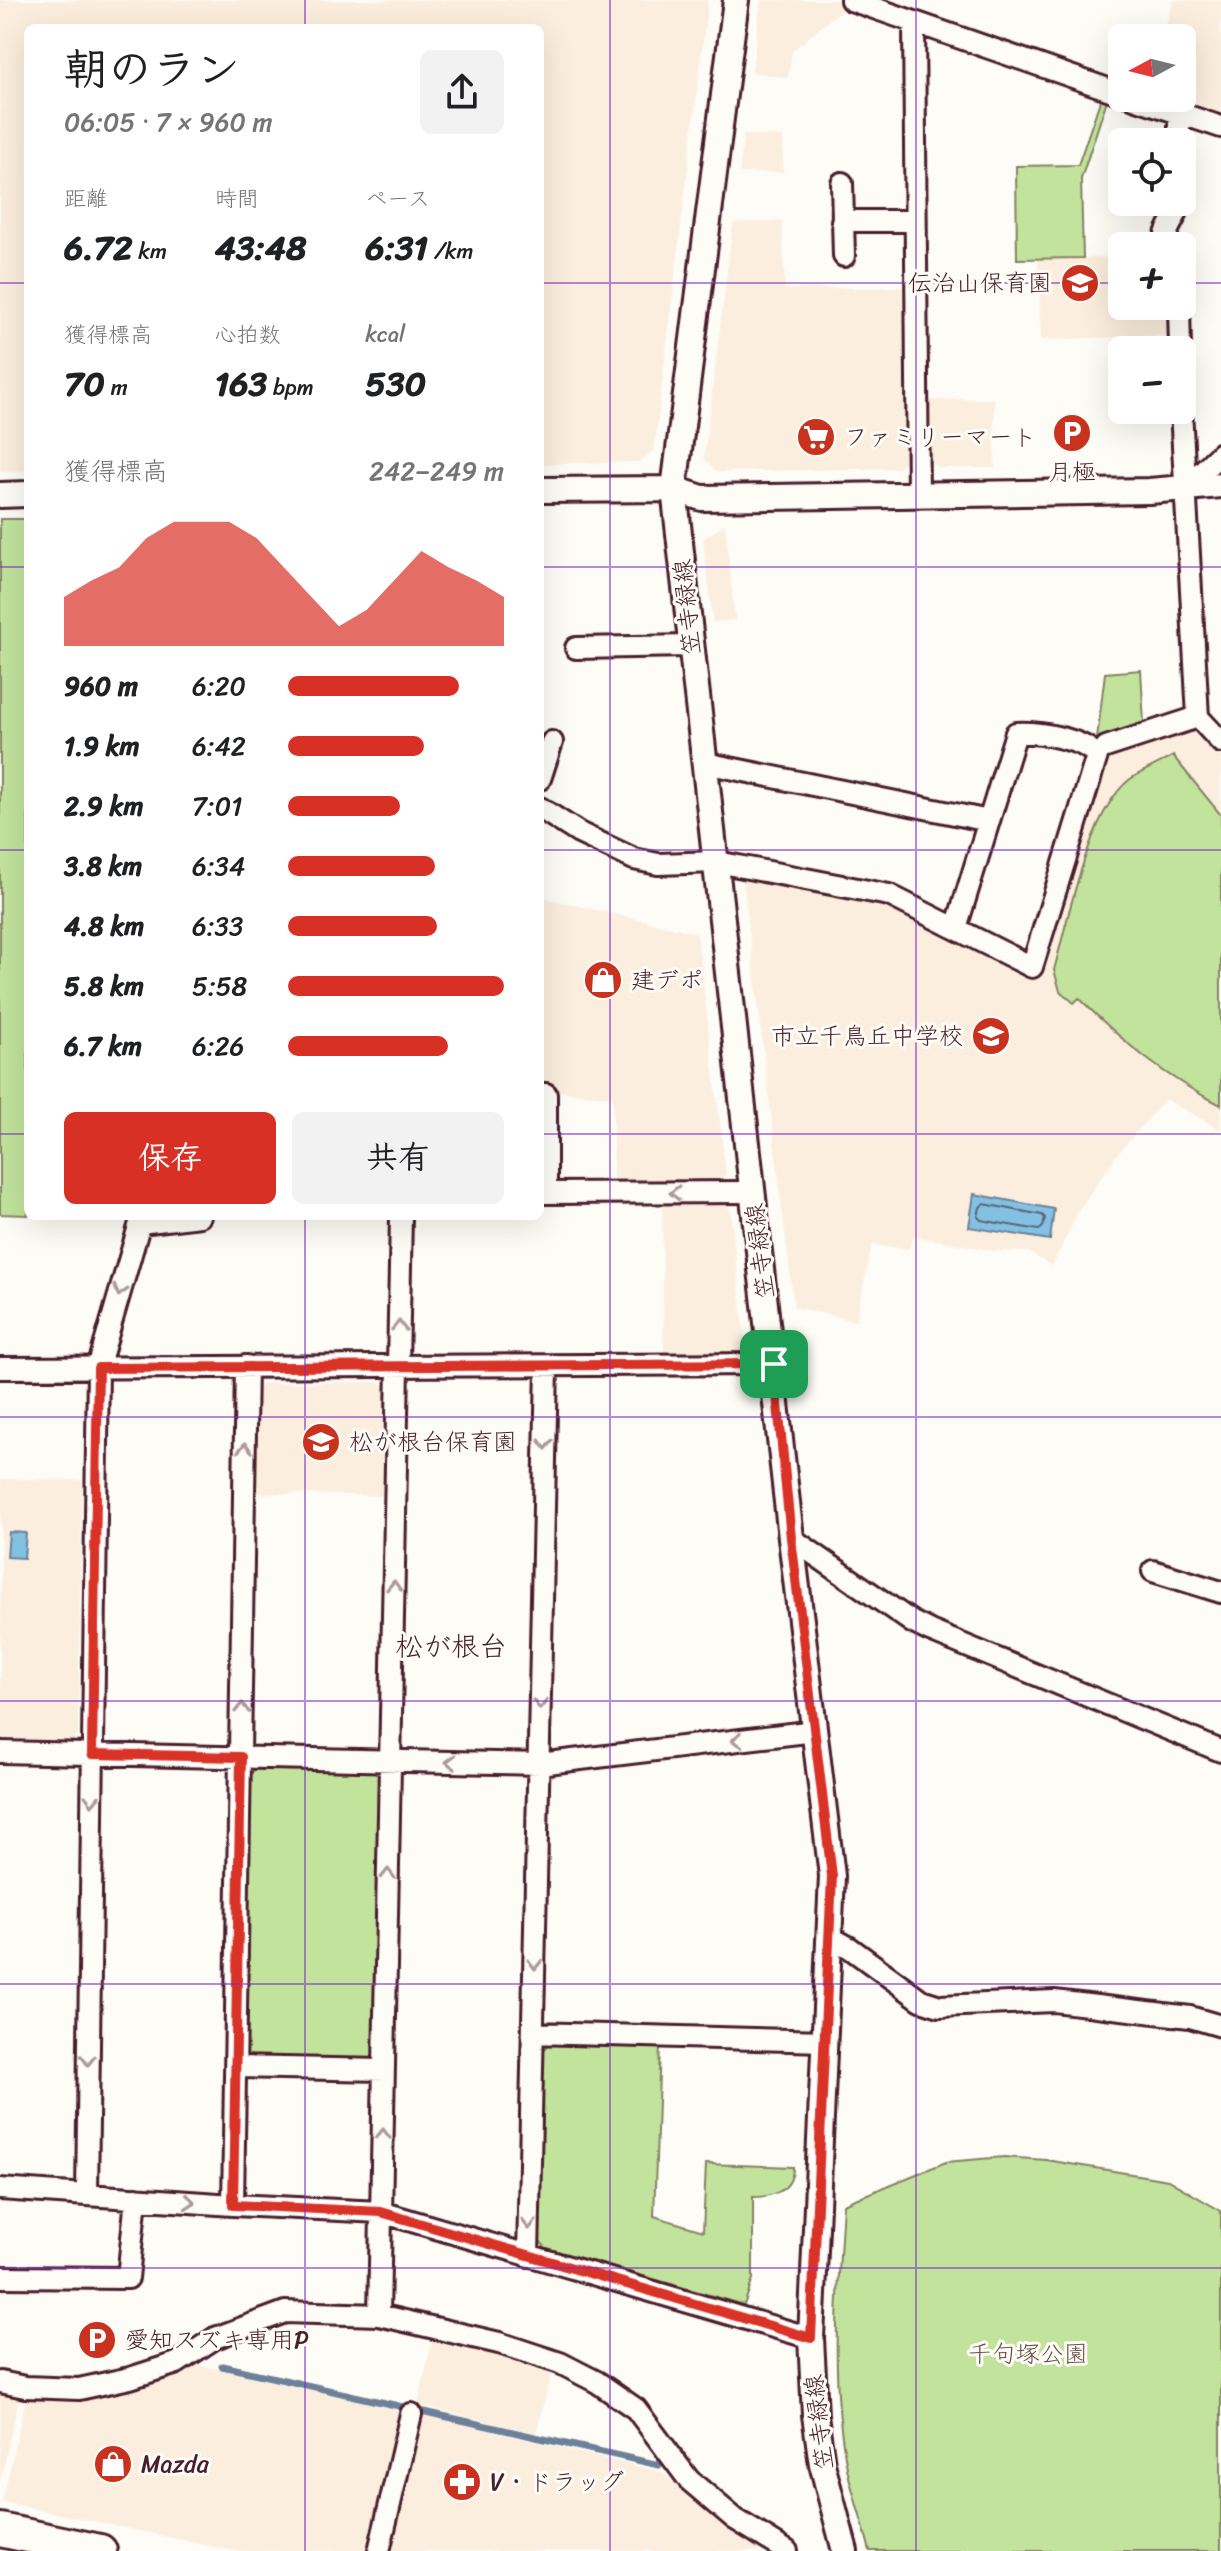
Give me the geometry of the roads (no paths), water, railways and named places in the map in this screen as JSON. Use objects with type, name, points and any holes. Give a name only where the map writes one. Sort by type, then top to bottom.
[{"type":"main road","points":[[0,2530],[100,2551]]},
{"type":"street","name":"笠寺緑線","points":[[736,0],[674,489],[791,1538],[832,1876],[811,2338],[815,2415],[822,2464],[845,2551]]},
{"type":"street","points":[[851,0],[1108,89]]},
{"type":"street","points":[[914,23],[918,496]]},
{"type":"street","points":[[1176,112],[1221,127]]},
{"type":"street","points":[[1179,113],[1179,128]]},
{"type":"street","points":[[842,183],[844,256]]},
{"type":"street","points":[[842,221],[915,221]]},
{"type":"street","points":[[1182,424],[1198,717],[1221,742]]},
{"type":"street","points":[[1185,488],[1221,453]]},
{"type":"street","points":[[544,490],[674,489],[702,498],[918,496],[1221,485]]},
{"type":"street","points":[[0,495],[24,494]]},
{"type":"street","points":[[576,648],[691,646]]},
{"type":"street","points":[[1106,747],[1198,717]]},
{"type":"street","points":[[544,811],[579,833],[634,859],[658,864],[717,862],[889,895],[1032,967],[1097,756],[1093,750],[1058,736],[1016,733],[956,928]]},
{"type":"street","points":[[544,767],[552,742]]},
{"type":"street","points":[[705,763],[989,821]]},
{"type":"street","points":[[544,1094],[544,1160]]},
{"type":"street","points":[[544,1193],[753,1192]]},
{"type":"street","points":[[87,2195],[98,1368],[141,1220]]},
{"type":"street","points":[[379,2315],[401,1220]]},
{"type":"street","points":[[0,1368],[774,1364]]},
{"type":"street","points":[[233,2205],[246,1366]]},
{"type":"street","points":[[528,2256],[547,1366]]},
{"type":"street","points":[[791,1538],[912,1622],[930,1631],[1221,1751]]},
{"type":"street","points":[[1153,1571],[1221,1592]]},
{"type":"street","points":[[0,1752],[539,1764],[815,1731]]},
{"type":"street","points":[[830,1937],[921,2000],[940,2006],[1054,2001],[1190,2017],[1221,2026]]},
{"type":"street","points":[[533,2033],[825,2041]]},
{"type":"street","points":[[235,2067],[384,2070]]},
{"type":"street","points":[[0,2189],[381,2212],[811,2338]]},
{"type":"street","points":[[0,2277],[128,2278],[136,2198]]},
{"type":"street","points":[[0,2382],[25,2387],[79,2389],[130,2378],[177,2363],[215,2338],[285,2312],[379,2315],[499,2343],[560,2363],[597,2382],[636,2409],[689,2480],[735,2519],[779,2549]]},
{"type":"street","points":[[379,2551],[411,2414]]},
{"type":"water","points":[[974,1194],[1054,1209],[1050,1240],[969,1227]]},
{"type":"water","points":[[9,1532],[26,1533],[24,1558],[7,1557]]},
{"type":"waterway","points":[[222,2366],[659,2465]]},
{"type":"place","name":"伝治山保育園","points":[[1080,283]]},
{"type":"place","name":"月極","points":[[1072,433]]},
{"type":"place","name":"ファミリーマート","points":[[816,437]]},
{"type":"place","name":"建デポ","points":[[603,980]]},
{"type":"place","name":"市立千鳥丘中学校","points":[[991,1036]]},
{"type":"place","name":"松が根台保育園","points":[[321,1442]]},
{"type":"place","name":"愛知スズキ専用P","points":[[97,2340]]},
{"type":"place","name":"Mazda","points":[[113,2464]]},
{"type":"place","name":"V・ドラッグ","points":[[462,2482]]},
{"type":"district","name":"松が根台","points":[[451,1646]]},
{"type":"park label","name":"千句塚公園","points":[[1028,2354]]}]
